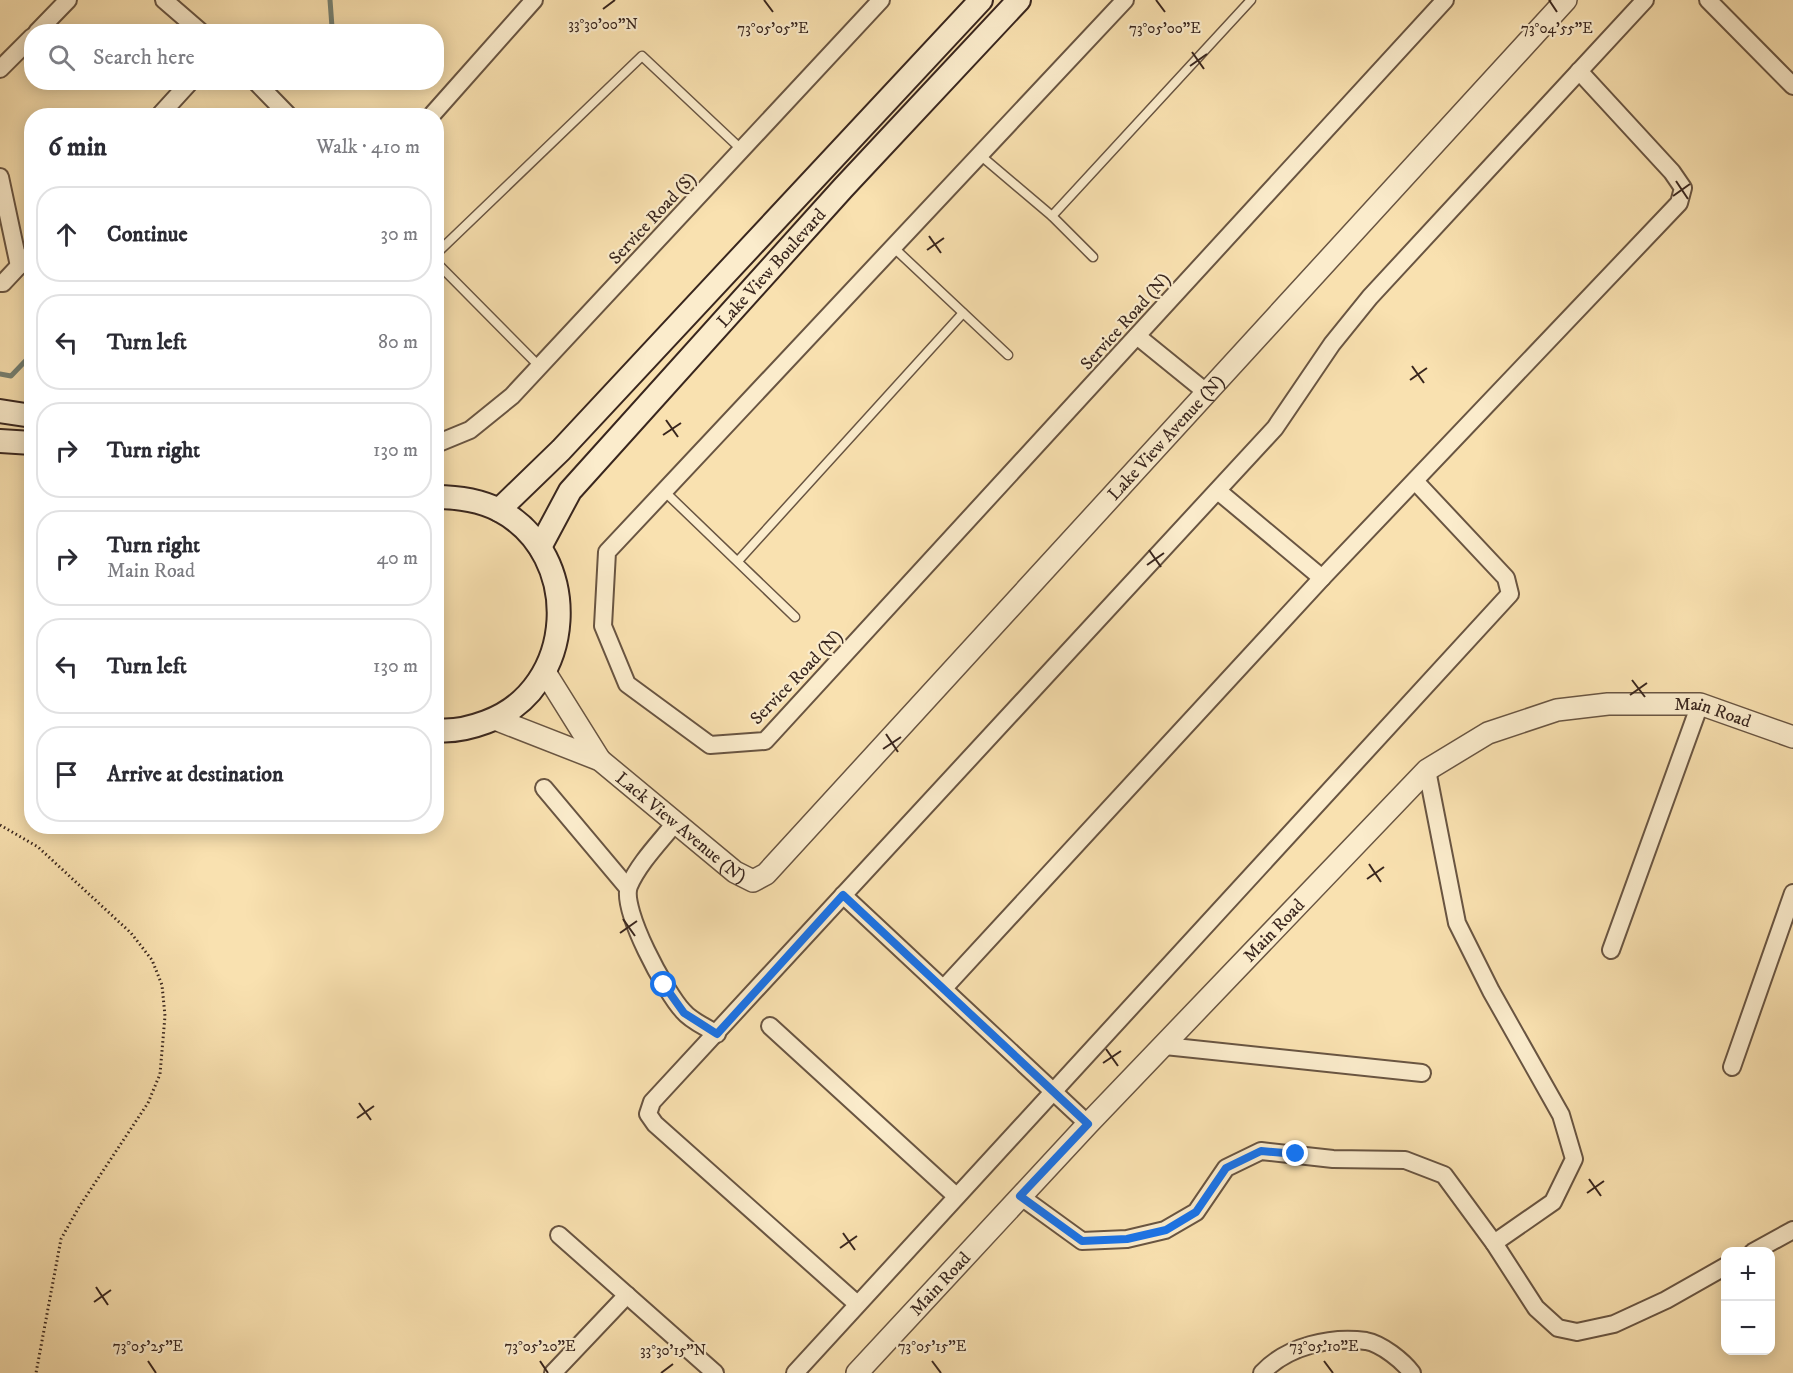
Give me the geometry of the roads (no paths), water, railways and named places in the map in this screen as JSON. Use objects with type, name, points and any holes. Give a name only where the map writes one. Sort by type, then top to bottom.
[{"type":"main road","name":"Lake View Boulevard","points":[[499,510],[561,450],[981,0]]},
{"type":"main road","name":"Lake View Boulevard","points":[[540,547],[570,491],[843,188],[1019,0]]},
{"type":"main road","points":[[0,411],[24,415]]},
{"type":"main road","points":[[0,441],[24,442]]},
{"type":"main road","points":[[444,497],[479,502],[499,510],[528,532],[540,547],[558,587],[560,609],[559,631],[544,672],[515,706],[495,719],[470,728],[444,730]]},
{"type":"street","points":[[45,24],[68,0]]},
{"type":"street","points":[[164,0],[192,24]]},
{"type":"street","points":[[438,108],[534,0]]},
{"type":"street","name":"Service Road (S)","points":[[444,441],[470,430],[512,396],[881,0]]},
{"type":"street","name":"Service Road (N)","points":[[1125,0],[607,552],[603,626],[627,684],[710,745],[765,741],[1445,0]]},
{"type":"street","name":"Lake View Avenue (N)","points":[[766,874],[1566,0]]},
{"type":"street","points":[[856,1303],[648,1114],[652,1102],[1275,428],[1332,344],[1370,297],[1645,0]]},
{"type":"street","points":[[1708,0],[1793,86]]},
{"type":"street","points":[[0,69],[24,45]]},
{"type":"street","points":[[944,988],[1322,578],[1679,204],[1683,188],[1672,172],[1579,71]]},
{"type":"street","points":[[166,108],[182,90]]},
{"type":"street","points":[[264,90],[282,108]]},
{"type":"street","points":[[0,177],[19,266]]},
{"type":"street","points":[[0,283],[3,283],[24,261]]},
{"type":"street","points":[[1137,336],[1206,392]]},
{"type":"street","points":[[795,1373],[856,1303],[1510,594],[1506,578],[1415,481]]},
{"type":"street","points":[[1218,491],[1322,578]]},
{"type":"street","name":"Lack View Avenue (N)","points":[[544,672],[600,760],[735,872],[753,881],[766,874]]},
{"type":"street","points":[[1611,950],[1700,704]]},
{"type":"street","name":"Main Road","points":[[857,1373],[1088,1124],[1427,771],[1488,734],[1557,710],[1608,705],[1700,704],[1793,737]]},
{"type":"street","name":"Lack View Avenue (N)","points":[[495,719],[600,760]]},
{"type":"street","points":[[1427,771],[1457,923],[1491,991],[1561,1115],[1574,1159],[1553,1202],[1494,1243]]},
{"type":"street","points":[[544,789],[628,888],[630,909],[664,985],[684,1013],[717,1034]]},
{"type":"street","points":[[628,888],[675,823]]},
{"type":"street","points":[[1732,1067],[1793,893]]},
{"type":"street","points":[[843,895],[1088,1124]]},
{"type":"street","points":[[770,1026],[956,1196]]},
{"type":"street","points":[[1165,1046],[1422,1073]]},
{"type":"street","points":[[1020,1196],[1082,1241],[1127,1239],[1166,1230],[1196,1212],[1226,1168],[1261,1151],[1334,1159],[1405,1160],[1443,1175],[1494,1243],[1536,1308],[1558,1328],[1577,1332],[1614,1324],[1666,1300],[1721,1268]]},
{"type":"street","points":[[1761,1247],[1793,1230]]},
{"type":"street","points":[[559,1235],[715,1373]]},
{"type":"street","points":[[553,1373],[627,1295]]},
{"type":"street","points":[[1262,1373],[1268,1366],[1316,1341],[1369,1341],[1404,1363],[1412,1373]]},
{"type":"lane","points":[[1052,216],[1251,0]]},
{"type":"lane","points":[[444,246],[642,56],[742,150]]},
{"type":"lane","points":[[980,155],[1052,216],[1093,257]]},
{"type":"lane","points":[[893,247],[1008,355]]},
{"type":"lane","points":[[444,270],[540,367]]},
{"type":"lane","points":[[738,561],[963,313]]},
{"type":"lane","points":[[664,491],[795,617]]},
{"type":"waterway","points":[[330,0],[332,24]]},
{"type":"waterway","points":[[0,374],[11,376],[24,362]]}]
